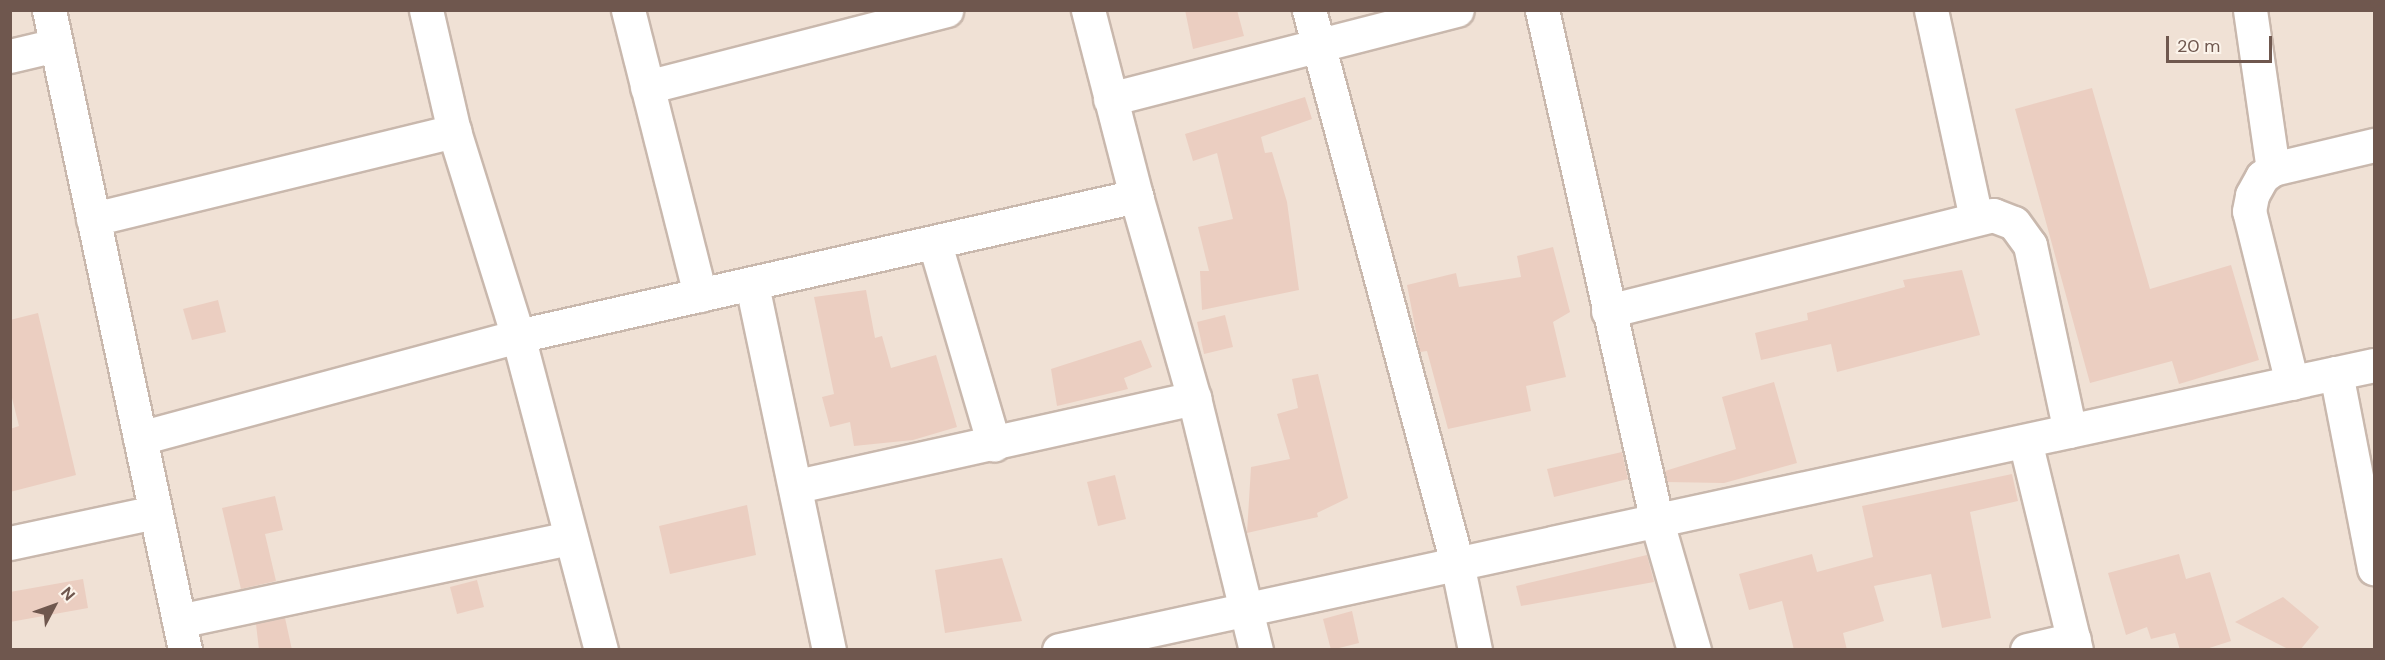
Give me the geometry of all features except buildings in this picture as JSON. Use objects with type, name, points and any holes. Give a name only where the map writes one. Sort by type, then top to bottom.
[{"type":"street","points":[[426,10],[454,131],[518,336],[601,650]]},
{"type":"street","points":[[628,10],[700,295]]},
{"type":"street","points":[[647,87],[946,10]]},
{"type":"street","points":[[1088,10],[1136,196],[1194,398],[1256,650]]},
{"type":"street","points":[[1309,10],[1317,48],[1457,563],[1475,650]]},
{"type":"street","points":[[1110,99],[1317,48],[1457,10]]},
{"type":"street","points":[[1542,10],[1657,522],[1694,650]]},
{"type":"street","points":[[1931,10],[1976,218]]},
{"type":"street","points":[[2250,10],[2273,169]]},
{"type":"street","points":[[49,11],[182,635],[570,538]]},
{"type":"street","points":[[10,56],[56,45]]},
{"type":"street","points":[[93,219],[454,131]]},
{"type":"street","points":[[2292,383],[2249,211],[2262,177],[2273,169],[2374,145]]},
{"type":"street","points":[[140,438],[518,336],[935,244],[1136,196]]},
{"type":"street","points":[[1608,311],[1993,215],[2014,223],[2030,245],[2070,431]]},
{"type":"street","points":[[935,244],[994,445]]},
{"type":"street","points":[[752,285],[797,486],[829,650]]},
{"type":"street","points":[[1059,650],[1246,607],[1657,522],[2374,365]]},
{"type":"street","points":[[2336,373],[2374,568]]},
{"type":"street","points":[[797,486],[994,445],[1194,398]]},
{"type":"street","points":[[2025,441],[2075,644],[2027,650]]},
{"type":"street","points":[[10,543],[155,512]]},
{"type":"shaded area","points":[[11,11],[2374,11],[2374,649],[11,649]]}]
